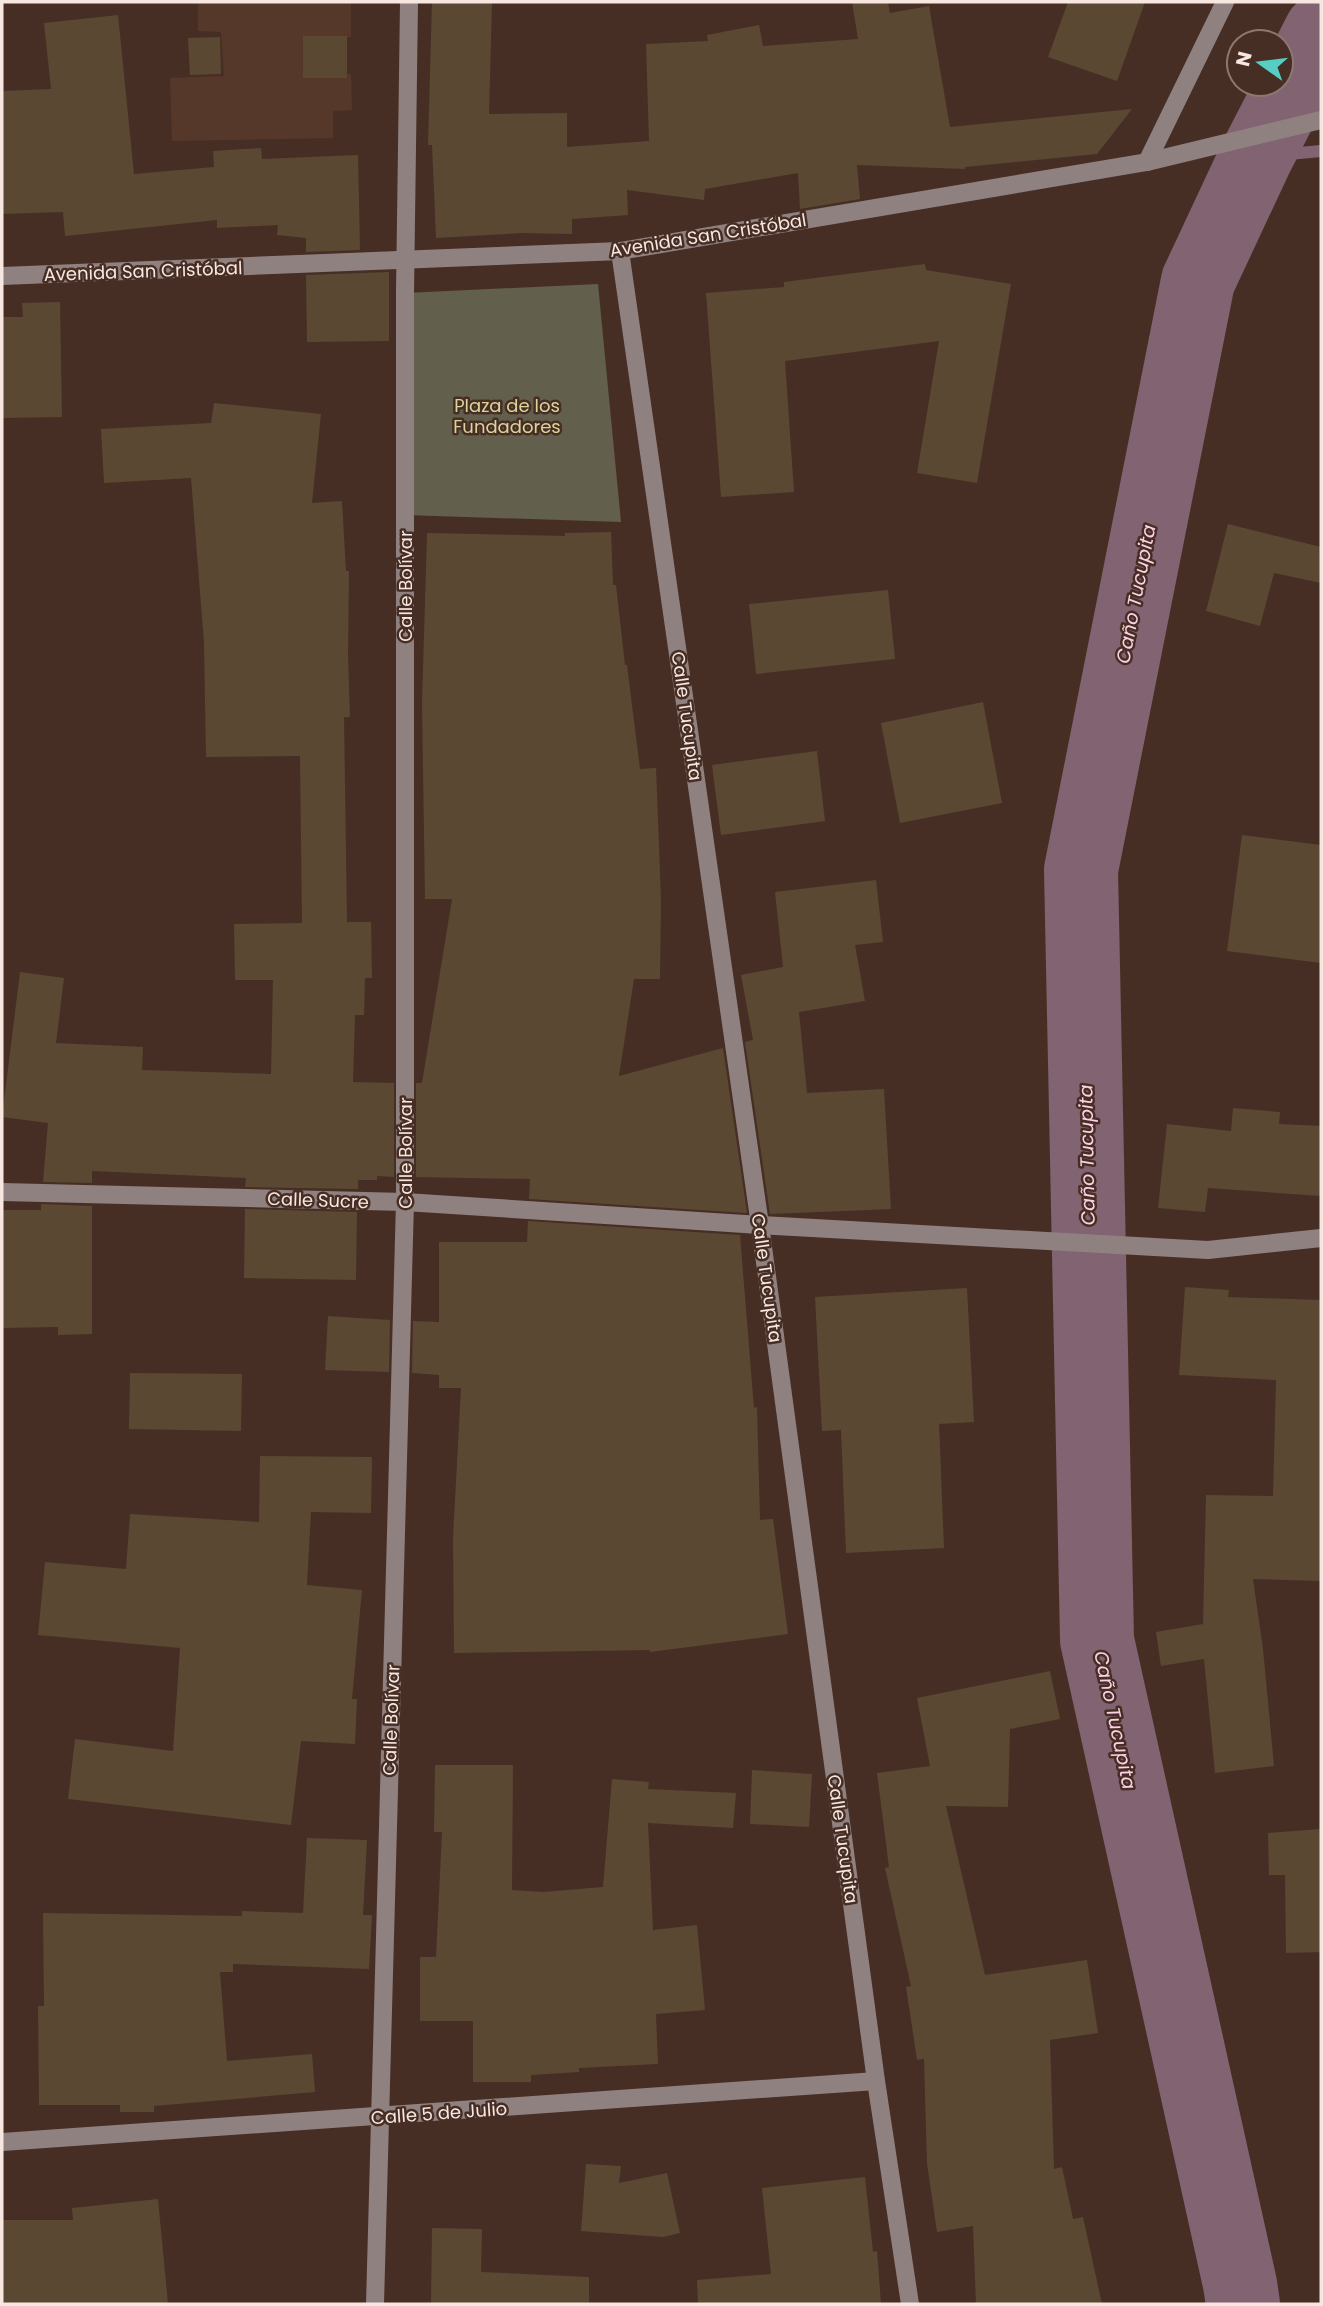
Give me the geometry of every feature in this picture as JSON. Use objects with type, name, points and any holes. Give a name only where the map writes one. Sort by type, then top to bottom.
[{"type":"street","name":"Calle Bolívar","points":[[375,2304],[405,1202],[405,261],[408,2]]},
{"type":"street","points":[[1147,162],[1225,2]]},
{"type":"street","name":"Avenida San Cristóbal","points":[[2,276],[620,251],[1147,162],[1321,120]]},
{"type":"street","name":"Calle Tucupita","points":[[620,251],[760,1225],[876,2081],[910,2304]]},
{"type":"street","name":"Calle Sucre","points":[[2,1192],[405,1202],[1208,1250],[1321,1238]]},
{"type":"street","name":"Calle 5 de Julio","points":[[2,2142],[876,2081]]},
{"type":"shaded area","points":[[198,2],[351,2],[351,37],[305,38],[305,74],[351,74],[352,110],[333,111],[333,138],[172,141],[170,78],[224,76],[221,32],[198,31]]},
{"type":"green space","name":"Plaza de los Fundadores","points":[[598,284],[621,522],[405,515],[405,293]]},
{"type":"building","points":[[432,2],[492,2],[489,114],[567,113],[567,147],[649,141],[646,44],[708,41],[707,35],[759,25],[763,46],[858,39],[852,2],[888,2],[890,13],[929,6],[950,127],[1132,109],[1097,154],[965,169],[857,165],[860,199],[800,209],[798,173],[705,189],[704,200],[627,190],[628,215],[572,219],[572,234],[522,233],[436,238],[432,145],[428,145]]},
{"type":"building","points":[[1068,2],[1145,2],[1117,81],[1048,57]]},
{"type":"building","points":[[118,15],[134,174],[214,167],[213,151],[261,148],[262,159],[358,155],[360,250],[306,252],[306,238],[277,235],[278,225],[217,228],[217,220],[65,236],[63,212],[2,214],[2,91],[51,89],[44,23]]},
{"type":"building","points":[[303,36],[347,36],[347,78],[303,78]]},
{"type":"building","points":[[220,37],[221,74],[190,75],[188,38]]},
{"type":"building","points":[[925,264],[926,270],[1011,284],[977,483],[917,473],[939,341],[785,361],[794,492],[721,497],[706,293],[784,287],[784,282]]},
{"type":"building","points":[[389,272],[389,341],[307,342],[306,275]]},
{"type":"building","points":[[60,302],[62,417],[2,418],[2,317],[23,317],[22,303]]},
{"type":"building","points":[[214,403],[321,414],[312,503],[342,501],[346,571],[349,571],[350,717],[344,717],[347,922],[371,922],[372,978],[365,978],[364,1015],[355,1015],[353,1082],[394,1083],[394,1177],[377,1176],[377,1180],[358,1180],[358,1189],[245,1187],[246,1178],[92,1171],[92,1183],[43,1182],[48,1123],[2,1117],[20,972],[64,978],[56,1043],[143,1047],[142,1070],[271,1074],[273,980],[235,980],[234,924],[302,923],[300,756],[206,757],[204,643],[191,478],[104,483],[101,429],[211,423]]},
{"type":"building","points":[[1228,524],[1321,547],[1321,583],[1274,573],[1260,626],[1206,611]]},
{"type":"building","points":[[611,532],[613,585],[616,585],[640,769],[656,768],[661,900],[660,979],[634,979],[619,1076],[723,1048],[747,1213],[529,1199],[530,1179],[416,1177],[416,1083],[422,1083],[452,899],[425,899],[422,703],[427,533],[565,536],[565,533]]},
{"type":"building","points":[[888,590],[895,659],[756,674],[749,604]]},
{"type":"building","points":[[983,702],[1002,803],[900,823],[881,723]]},
{"type":"building","points":[[817,751],[825,821],[721,835],[712,765]]},
{"type":"building","points":[[1242,835],[1321,845],[1321,963],[1227,951]]},
{"type":"building","points":[[876,880],[883,942],[855,945],[865,1001],[799,1012],[807,1093],[884,1089],[891,1209],[770,1214],[745,1042],[753,1040],[741,975],[783,967],[775,892]]},
{"type":"building","points":[[1233,1108],[1280,1112],[1279,1124],[1321,1126],[1321,1196],[1208,1188],[1205,1212],[1158,1208],[1167,1124],[1231,1131]]},
{"type":"building","points":[[41,1204],[92,1206],[92,1334],[58,1335],[58,1327],[2,1328],[2,1210],[41,1210]]},
{"type":"building","points":[[245,1209],[357,1212],[356,1280],[244,1278]]},
{"type":"building","points":[[528,1221],[740,1235],[754,1408],[757,1407],[760,1520],[773,1519],[788,1634],[650,1652],[454,1653],[453,1538],[461,1388],[439,1388],[439,1375],[412,1373],[413,1321],[439,1322],[439,1242],[527,1242]]},
{"type":"building","points":[[1185,1287],[1229,1290],[1228,1297],[1321,1300],[1321,1581],[1253,1579],[1263,1649],[1274,1766],[1215,1773],[1204,1659],[1161,1666],[1156,1632],[1203,1624],[1206,1495],[1273,1496],[1276,1380],[1179,1375]]},
{"type":"building","points":[[967,1288],[974,1422],[939,1424],[944,1548],[846,1553],[841,1430],[822,1431],[815,1297]]},
{"type":"building","points":[[328,1316],[390,1320],[389,1372],[325,1370]]},
{"type":"building","points":[[130,1373],[242,1374],[241,1431],[129,1429]]},
{"type":"building","points":[[260,1456],[372,1457],[371,1513],[311,1512],[307,1585],[362,1590],[352,1699],[357,1699],[355,1744],[301,1741],[291,1825],[68,1799],[75,1739],[173,1751],[180,1648],[38,1635],[45,1562],[126,1569],[130,1514],[259,1522]]},
{"type":"building","points":[[1050,1671],[1060,1719],[1010,1729],[1008,1807],[946,1806],[985,1975],[1087,1960],[1098,2033],[1050,2040],[1054,2169],[1062,2167],[1073,2219],[1083,2217],[1102,2304],[976,2304],[973,2226],[937,2232],[927,2163],[924,2059],[917,2060],[906,1987],[911,1986],[885,1868],[889,1867],[877,1773],[930,1766],[917,1698]]},
{"type":"building","points":[[435,1765],[513,1765],[512,1890],[543,1892],[603,1887],[612,1779],[649,1782],[648,1789],[736,1793],[733,1828],[648,1823],[653,1930],[697,1925],[705,2010],[656,2014],[658,2064],[579,2068],[579,2072],[531,2075],[531,2082],[473,2082],[473,2021],[420,2021],[420,1957],[436,1957],[442,1832],[434,1832]]},
{"type":"building","points":[[752,1770],[812,1774],[809,1827],[750,1824]]},
{"type":"building","points":[[1321,1829],[1321,1952],[1286,1953],[1285,1875],[1269,1875],[1268,1833]]},
{"type":"building","points":[[307,1838],[367,1840],[363,1915],[372,1915],[369,1969],[233,1964],[233,1972],[220,1972],[227,2061],[312,2054],[315,2092],[154,2106],[154,2112],[120,2112],[120,2105],[39,2105],[38,2006],[44,2006],[43,1913],[242,1916],[242,1911],[303,1913]]},
{"type":"building","points":[[586,2164],[621,2166],[619,2183],[667,2173],[680,2233],[663,2237],[581,2231]]},
{"type":"building","points":[[865,2177],[873,2252],[877,2251],[881,2304],[698,2304],[697,2280],[771,2274],[762,2188]]},
{"type":"building","points":[[158,2199],[168,2304],[2,2304],[2,2220],[73,2220],[72,2208]]},
{"type":"building","points":[[432,2228],[482,2229],[481,2272],[589,2277],[589,2304],[431,2304]]},
{"type":"waterway","name":"Caño Tucupita","points":[[1243,2304],[1097,1640],[1081,870],[1198,281],[1256,157],[1321,31]]},
{"type":"waterway","points":[[1256,157],[1321,151]]}]
